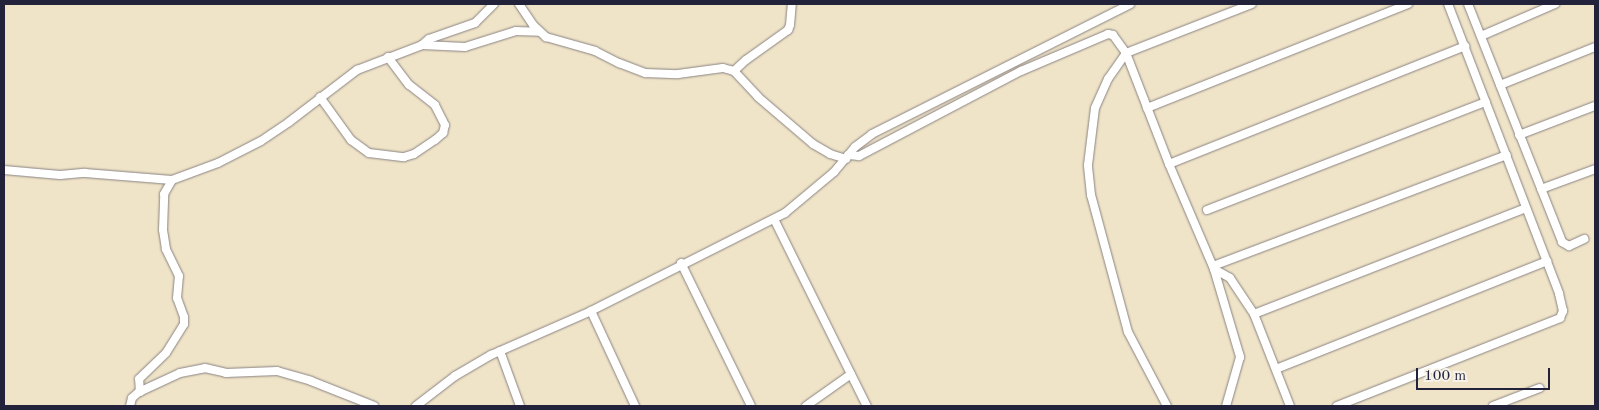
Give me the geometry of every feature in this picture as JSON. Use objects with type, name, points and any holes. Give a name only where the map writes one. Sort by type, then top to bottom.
[{"type":"street","points":[[4,170],[60,175],[85,173],[172,180],[218,163],[261,141],[357,70],[422,45],[430,39],[475,23],[494,4]]},
{"type":"street","points":[[519,4],[539,32],[546,36],[595,50],[619,64],[645,73],[678,74],[717,68],[734,71],[758,97],[812,144],[830,154],[847,157],[859,156],[1021,71],[1108,34],[1113,35],[1126,53],[1169,164],[1214,268],[1240,357],[1226,406]]},
{"type":"street","points":[[734,71],[746,60],[788,30],[792,4]]},
{"type":"street","points":[[416,406],[455,376],[500,351],[591,311],[681,264],[774,219],[802,200],[872,134],[1130,4]]},
{"type":"street","points":[[1167,406],[1128,332],[1091,195],[1088,165],[1095,108],[1108,79],[1126,53],[1252,4]]},
{"type":"street","points":[[1147,108],[1408,4]]},
{"type":"street","points":[[1337,406],[1560,318],[1563,311],[1559,293],[1448,4]]},
{"type":"street","points":[[1468,4],[1564,245],[1569,246],[1584,239]]},
{"type":"street","points":[[1481,36],[1556,4]]},
{"type":"street","points":[[422,45],[465,47],[516,31],[539,32]]},
{"type":"street","points":[[1169,164],[1465,46]]},
{"type":"street","points":[[1500,85],[1595,47]]},
{"type":"street","points":[[320,97],[351,140],[369,152],[404,157],[414,154],[443,133],[445,125],[435,106],[409,84],[388,57]]},
{"type":"street","points":[[1207,210],[1486,102]]},
{"type":"street","points":[[1520,135],[1595,106]]},
{"type":"street","points":[[1214,268],[1507,155]]},
{"type":"street","points":[[1541,189],[1595,169]]},
{"type":"street","points":[[140,392],[139,379],[166,353],[184,324],[184,317],[177,298],[179,276],[166,249],[163,230],[164,194],[172,180]]},
{"type":"street","points":[[1254,314],[1526,208]]},
{"type":"street","points":[[774,219],[867,406]]},
{"type":"street","points":[[1276,369],[1547,261]]},
{"type":"street","points":[[681,264],[751,406]]},
{"type":"street","points":[[1214,268],[1230,278],[1254,314],[1290,406]]},
{"type":"street","points":[[591,311],[635,406]]},
{"type":"street","points":[[500,351],[520,406]]},
{"type":"street","points":[[130,406],[132,398],[140,392],[194,369],[205,368],[226,372],[277,370],[311,380],[374,406]]},
{"type":"street","points":[[806,406],[851,374]]},
{"type":"street","points":[[1493,406],[1540,388]]}]
